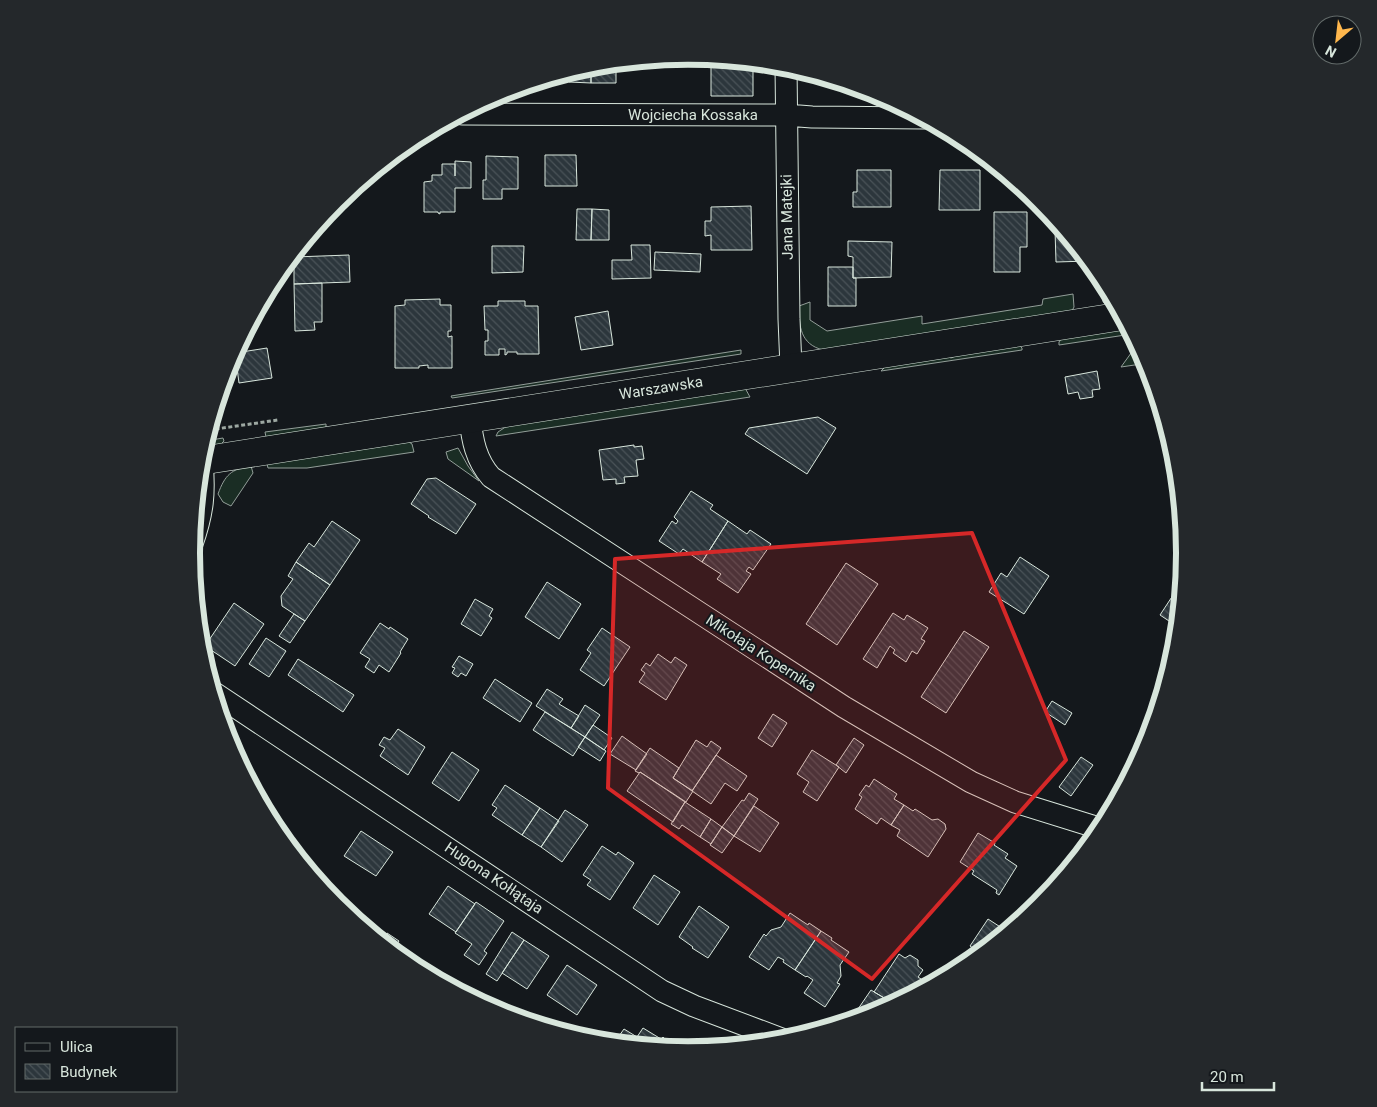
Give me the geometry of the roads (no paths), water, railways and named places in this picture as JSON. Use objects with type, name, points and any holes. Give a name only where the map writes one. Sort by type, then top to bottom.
[{"type":"street","name":"Jana Matejki","points":[[786,75],[791,367]]},
{"type":"street","name":"Wojciecha Kossaka","points":[[474,114],[786,115],[910,118]]},
{"type":"street","name":"Warszawska","points":[[209,460],[1116,317]]},
{"type":"street","name":"Mikołaja Kopernika","points":[[470,418],[477,456],[491,477],[761,654],[844,707],[972,782],[1015,802],[1094,826]]},
{"type":"street","points":[[202,513],[204,490]]},
{"type":"street","name":"Hugona Kołłątaja","points":[[222,698],[662,991],[694,1006],[771,1035]]}]
